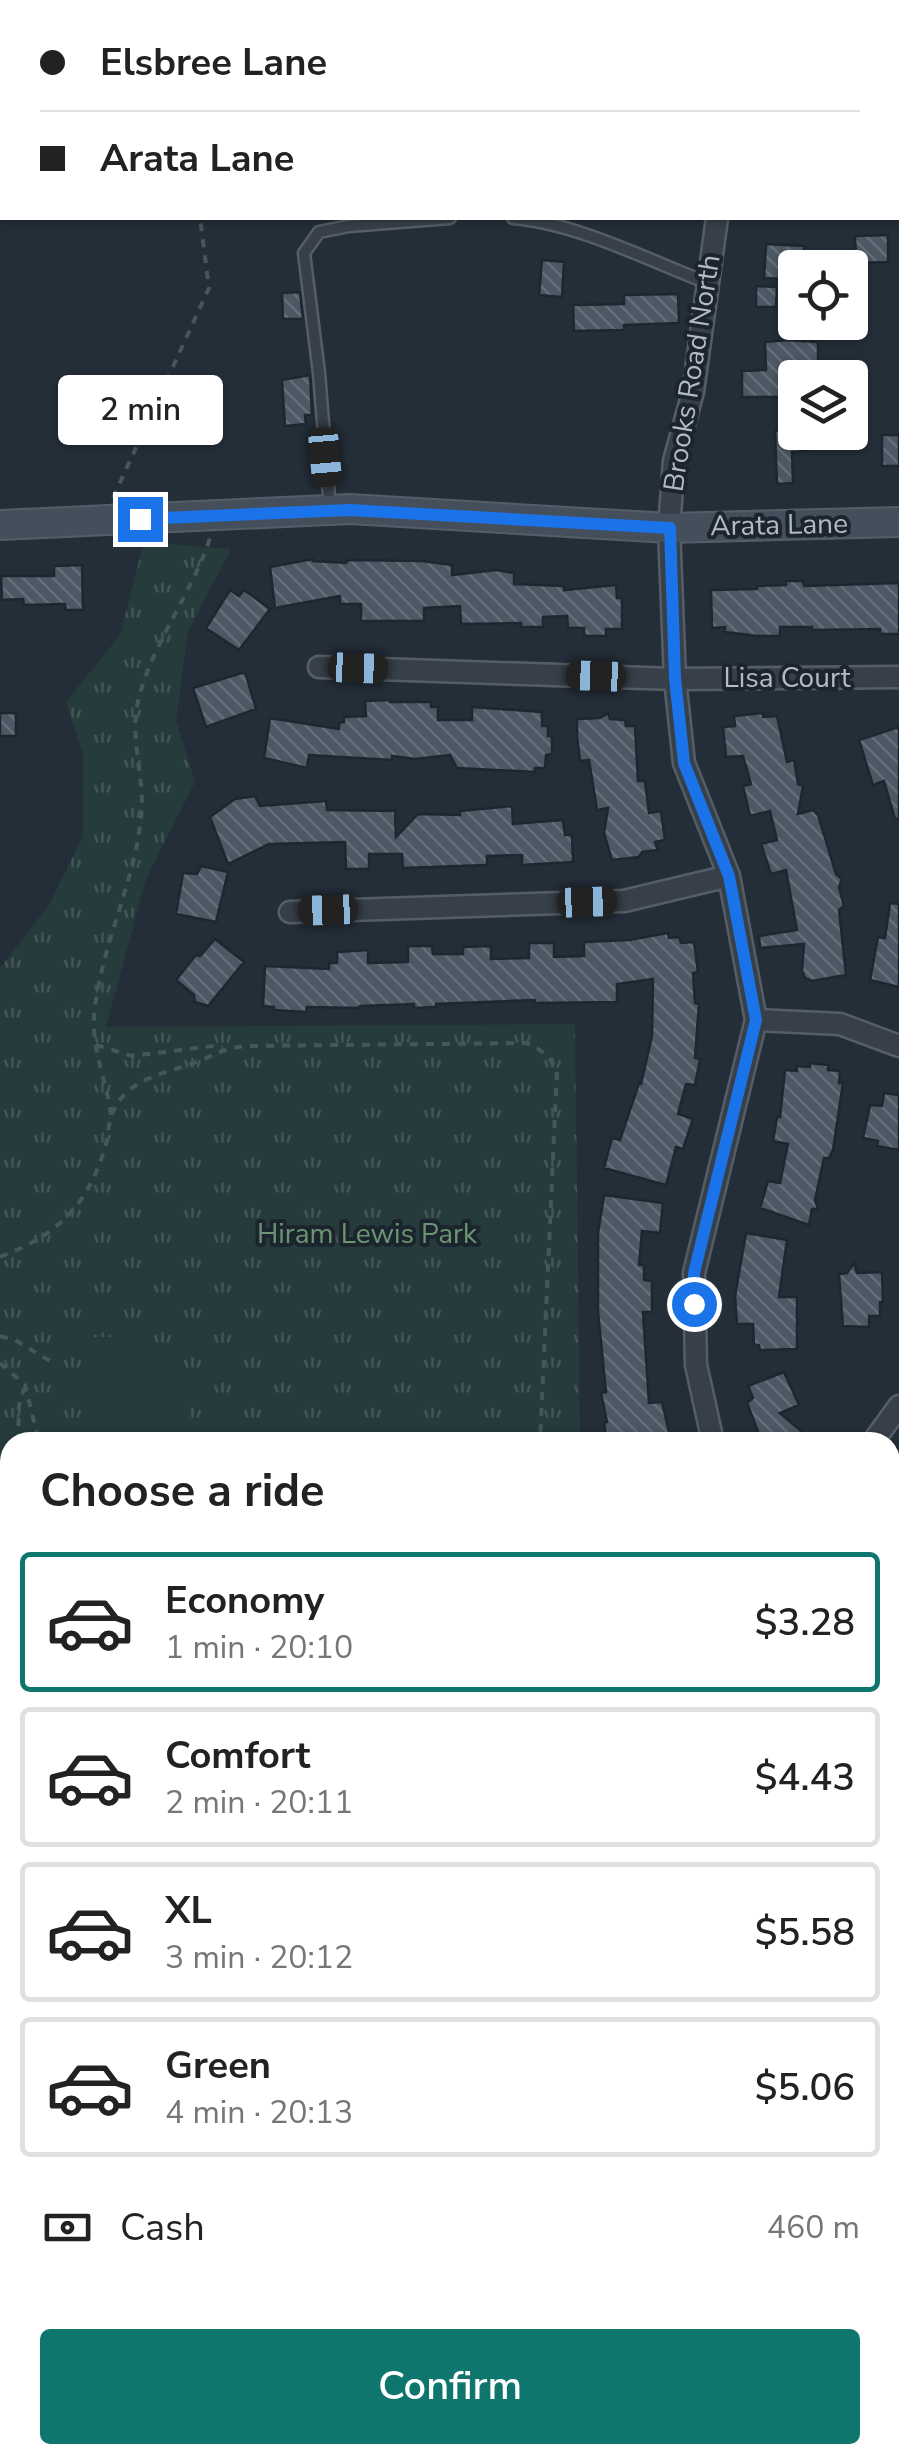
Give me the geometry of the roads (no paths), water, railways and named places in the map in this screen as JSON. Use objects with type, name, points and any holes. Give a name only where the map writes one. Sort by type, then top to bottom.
[{"type":"street","name":"Brooks Road North","points":[[717,220],[693,392],[674,461],[670,528],[675,678],[684,763],[729,876],[756,1020]]},
{"type":"street","name":"Arata Lane","points":[[0,525],[330,510],[670,528],[899,522]]},
{"type":"street","name":"Lisa Court","points":[[319,667],[675,678],[899,677]]},
{"type":"street","points":[[290,912],[624,901],[729,876]]},
{"type":"street","points":[[712,1432],[696,1365],[694,1273],[756,1020],[840,1024],[899,1046]]},
{"type":"street","points":[[880,1432],[899,1406]]},
{"type":"lane","points":[[330,510],[304,252],[319,232],[424,220]]},
{"type":"lane","points":[[533,220],[708,283]]},
{"type":"park label","name":"Hiram Lewis Park","points":[[367,1234]]}]
